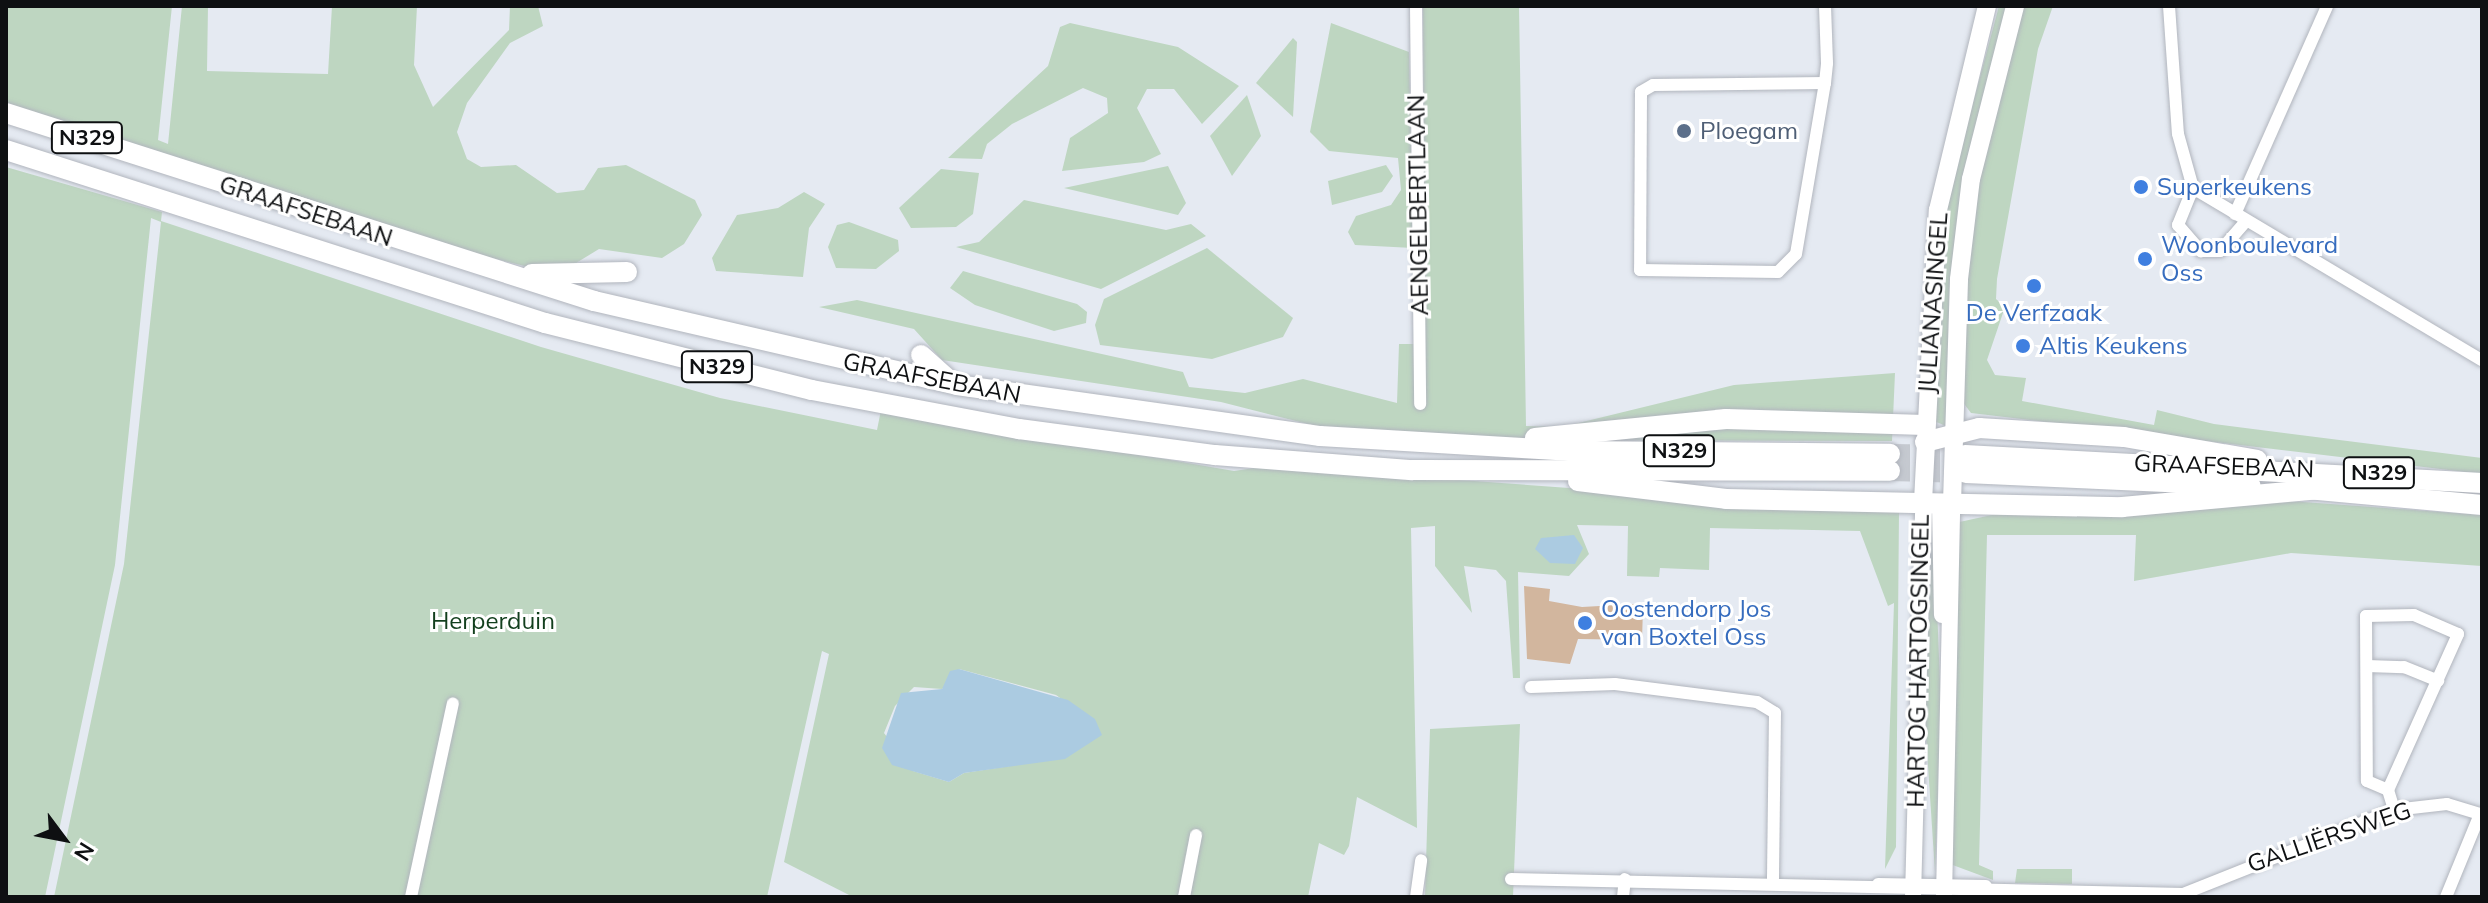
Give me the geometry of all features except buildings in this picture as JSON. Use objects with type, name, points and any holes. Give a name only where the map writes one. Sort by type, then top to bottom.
[{"type":"main road","name":"JULIANASINGEL","points":[[1938,503],[1935,433],[1938,210],[1987,6]]},
{"type":"main road","name":"JULIANASINGEL","points":[[1935,433],[1971,179],[2015,6]]},
{"type":"main road","name":"GRAAFSEBAAN","points":[[6,113],[475,267],[740,339],[957,385],[1320,436],[1890,462],[1546,473],[1215,455],[812,390],[545,323],[6,150]]},
{"type":"main road","points":[[475,267],[549,276],[627,272]]},
{"type":"main road","points":[[921,355],[957,385]]},
{"type":"main road","name":"N329","points":[[1467,445],[1726,419],[1935,433],[2151,440],[2243,454],[2279,468]]},
{"type":"main road","name":"HARTOG HARTOGSINGEL","points":[[1935,433],[1938,503]]},
{"type":"main road","name":"GRAAFSEBAAN","points":[[2482,483],[2279,468],[1966,464],[2320,489],[2482,505]]},
{"type":"main road","name":"N329","points":[[1546,473],[1726,499],[2122,507],[2320,489]]},
{"type":"street","name":"AENGELBERTLAAN","points":[[1416,6],[1420,404]]},
{"type":"street","points":[[1825,6],[1825,83],[1796,254],[1787,266],[1761,274],[1640,270],[1641,92],[1653,85],[1825,83]]},
{"type":"street","points":[[2169,6],[2178,134],[2193,188],[2178,225],[2201,251],[2220,251],[2240,217],[2327,6]]},
{"type":"street","points":[[2193,188],[2482,360]]},
{"type":"street","name":"HARTOG HARTOGSINGEL","points":[[1938,503],[1947,644],[1944,890]]},
{"type":"street","name":"HARTOG HARTOGSINGEL","points":[[1913,889],[1938,503]]},
{"type":"street","points":[[2388,790],[2367,781],[2366,616],[2414,615],[2458,634],[2388,790],[2394,810]]},
{"type":"street","points":[[2367,666],[2404,667],[2438,681]]},
{"type":"street","points":[[1531,687],[1615,684],[1757,702],[1775,713],[1773,879]]},
{"type":"street","points":[[411,897],[453,703]]},
{"type":"street","name":"GALLIËRSWEG","points":[[1511,879],[1773,879],[1857,890],[1874,884],[1913,889],[1989,887],[2183,896],[2394,810],[2447,804],[2481,814]]},
{"type":"street","points":[[2446,897],[2481,814]]},
{"type":"street","points":[[1184,897],[1196,835]]},
{"type":"street","points":[[1416,897],[1421,860]]},
{"type":"street","points":[[1623,897],[1625,879]]},
{"type":"green space","points":[[6,6],[172,6],[158,140],[168,144],[182,6],[208,6],[207,71],[328,74],[332,6],[417,6],[414,65],[433,107],[509,30],[510,6],[538,6],[543,26],[510,43],[467,103],[457,132],[467,159],[481,167],[516,165],[557,193],[584,190],[598,168],[626,165],[695,200],[702,215],[684,244],[662,258],[599,249],[563,271],[545,271],[476,254],[6,107]]},
{"type":"green space","points":[[1423,6],[1519,6],[1526,426],[1562,427],[1734,385],[1895,373],[1892,441],[1496,440],[1316,426],[1221,402],[942,360],[914,329],[819,307],[857,300],[1183,372],[1189,387],[1245,393],[1303,379],[1397,403],[1399,344],[1416,344],[1417,408],[1425,408]]},
{"type":"green space","points":[[1999,6],[2007,6],[1983,96],[1946,426],[1934,421],[1944,211]]},
{"type":"green space","points":[[2022,6],[2053,6],[2038,49],[1997,279],[1996,299],[2005,307],[1987,360],[1995,375],[2026,378],[2022,401],[2154,425],[2157,410],[2214,424],[2482,458],[2482,474],[1971,413],[1962,401],[1962,337],[1974,198]]},
{"type":"green space","points":[[1070,23],[1178,47],[1239,86],[1202,124],[1174,89],[1147,89],[1137,108],[1161,154],[1144,162],[1062,171],[1070,138],[1108,113],[1107,98],[1083,88],[1012,124],[987,144],[982,159],[948,158],[1048,66],[1060,27]]},
{"type":"green space","points":[[1331,23],[1409,52],[1413,248],[1355,245],[1348,232],[1356,216],[1391,205],[1401,190],[1398,158],[1329,151],[1310,132]]},
{"type":"green space","points":[[1293,38],[1297,42],[1293,117],[1256,83]]},
{"type":"green space","points":[[1247,95],[1261,136],[1232,176],[1210,136]]},
{"type":"green space","points":[[1386,165],[1393,176],[1382,192],[1332,205],[1328,181]]},
{"type":"green space","points":[[1168,166],[1186,203],[1178,215],[1064,188]]},
{"type":"green space","name":"Herperduin","points":[[6,167],[162,212],[161,221],[541,347],[720,398],[877,430],[881,410],[1234,471],[1268,466],[1899,512],[1896,847],[1885,869],[1894,603],[1888,606],[1860,531],[1710,528],[1709,570],[1660,568],[1659,577],[1627,576],[1628,526],[1577,525],[1589,554],[1569,576],[1518,572],[1520,678],[1513,678],[1506,581],[1496,570],[1464,566],[1472,613],[1435,566],[1435,526],[1411,528],[1417,828],[1357,797],[1349,846],[1344,855],[1319,843],[1308,897],[853,897],[784,862],[829,654],[822,651],[767,897],[54,897],[124,564],[161,222],[151,218],[115,565],[45,897],[6,897]],"holes":[[[959,669],[1056,695],[1087,717],[1056,759],[964,773],[949,782],[913,771],[884,733],[895,706],[914,687],[942,689]]]},
{"type":"green space","points":[[941,169],[979,173],[973,214],[956,227],[911,228],[899,208]]},
{"type":"green space","points":[[804,192],[825,204],[809,228],[803,277],[716,271],[712,258],[737,215],[778,208]]},
{"type":"green space","points":[[1024,200],[1166,230],[1191,224],[1206,236],[1101,289],[956,247],[979,242]]},
{"type":"green space","points":[[849,222],[898,240],[899,251],[876,269],[836,268],[828,247],[837,225]]},
{"type":"green space","points":[[1207,248],[1293,318],[1283,337],[1212,359],[1100,345],[1095,325],[1104,299]]},
{"type":"green space","points":[[963,271],[1077,304],[1087,312],[1086,323],[1054,331],[975,305],[950,288]]},
{"type":"green space","points":[[2277,500],[2482,515],[2482,566],[2291,553],[2134,581],[2136,535],[1987,535],[1979,865],[1993,871],[1993,880],[1950,864],[1955,523],[1996,514]]},
{"type":"green space","points":[[1933,506],[1941,708],[1935,872],[1925,720]]},
{"type":"green space","points":[[1520,724],[1513,897],[1425,897],[1430,729]]},
{"type":"green space","points":[[2017,869],[2072,869],[2072,884],[2015,883]]},
{"type":"water","points":[[1574,535],[1583,548],[1575,564],[1550,563],[1535,549],[1541,538]]},
{"type":"water","points":[[959,669],[1068,700],[1095,719],[1102,735],[1065,759],[964,773],[949,782],[892,765],[882,748],[901,693],[942,689],[950,671]]},
{"type":"tunnel","points":[[1890,454],[1965,455]]},
{"type":"tunnel","points":[[1890,471],[1966,473]]},
{"type":"place","name":"Ploegam","points":[[1684,131]]},
{"type":"place","name":"Superkeukens","points":[[2141,187]]},
{"type":"place","name":"Woonboulevard Oss","points":[[2145,259]]},
{"type":"place","name":"De Verfzaak","points":[[2034,286]]},
{"type":"place","name":"Altis Keukens","points":[[2023,346]]},
{"type":"place","name":"Oostendorp Jos van Boxtel Oss","points":[[1585,623]]}]
